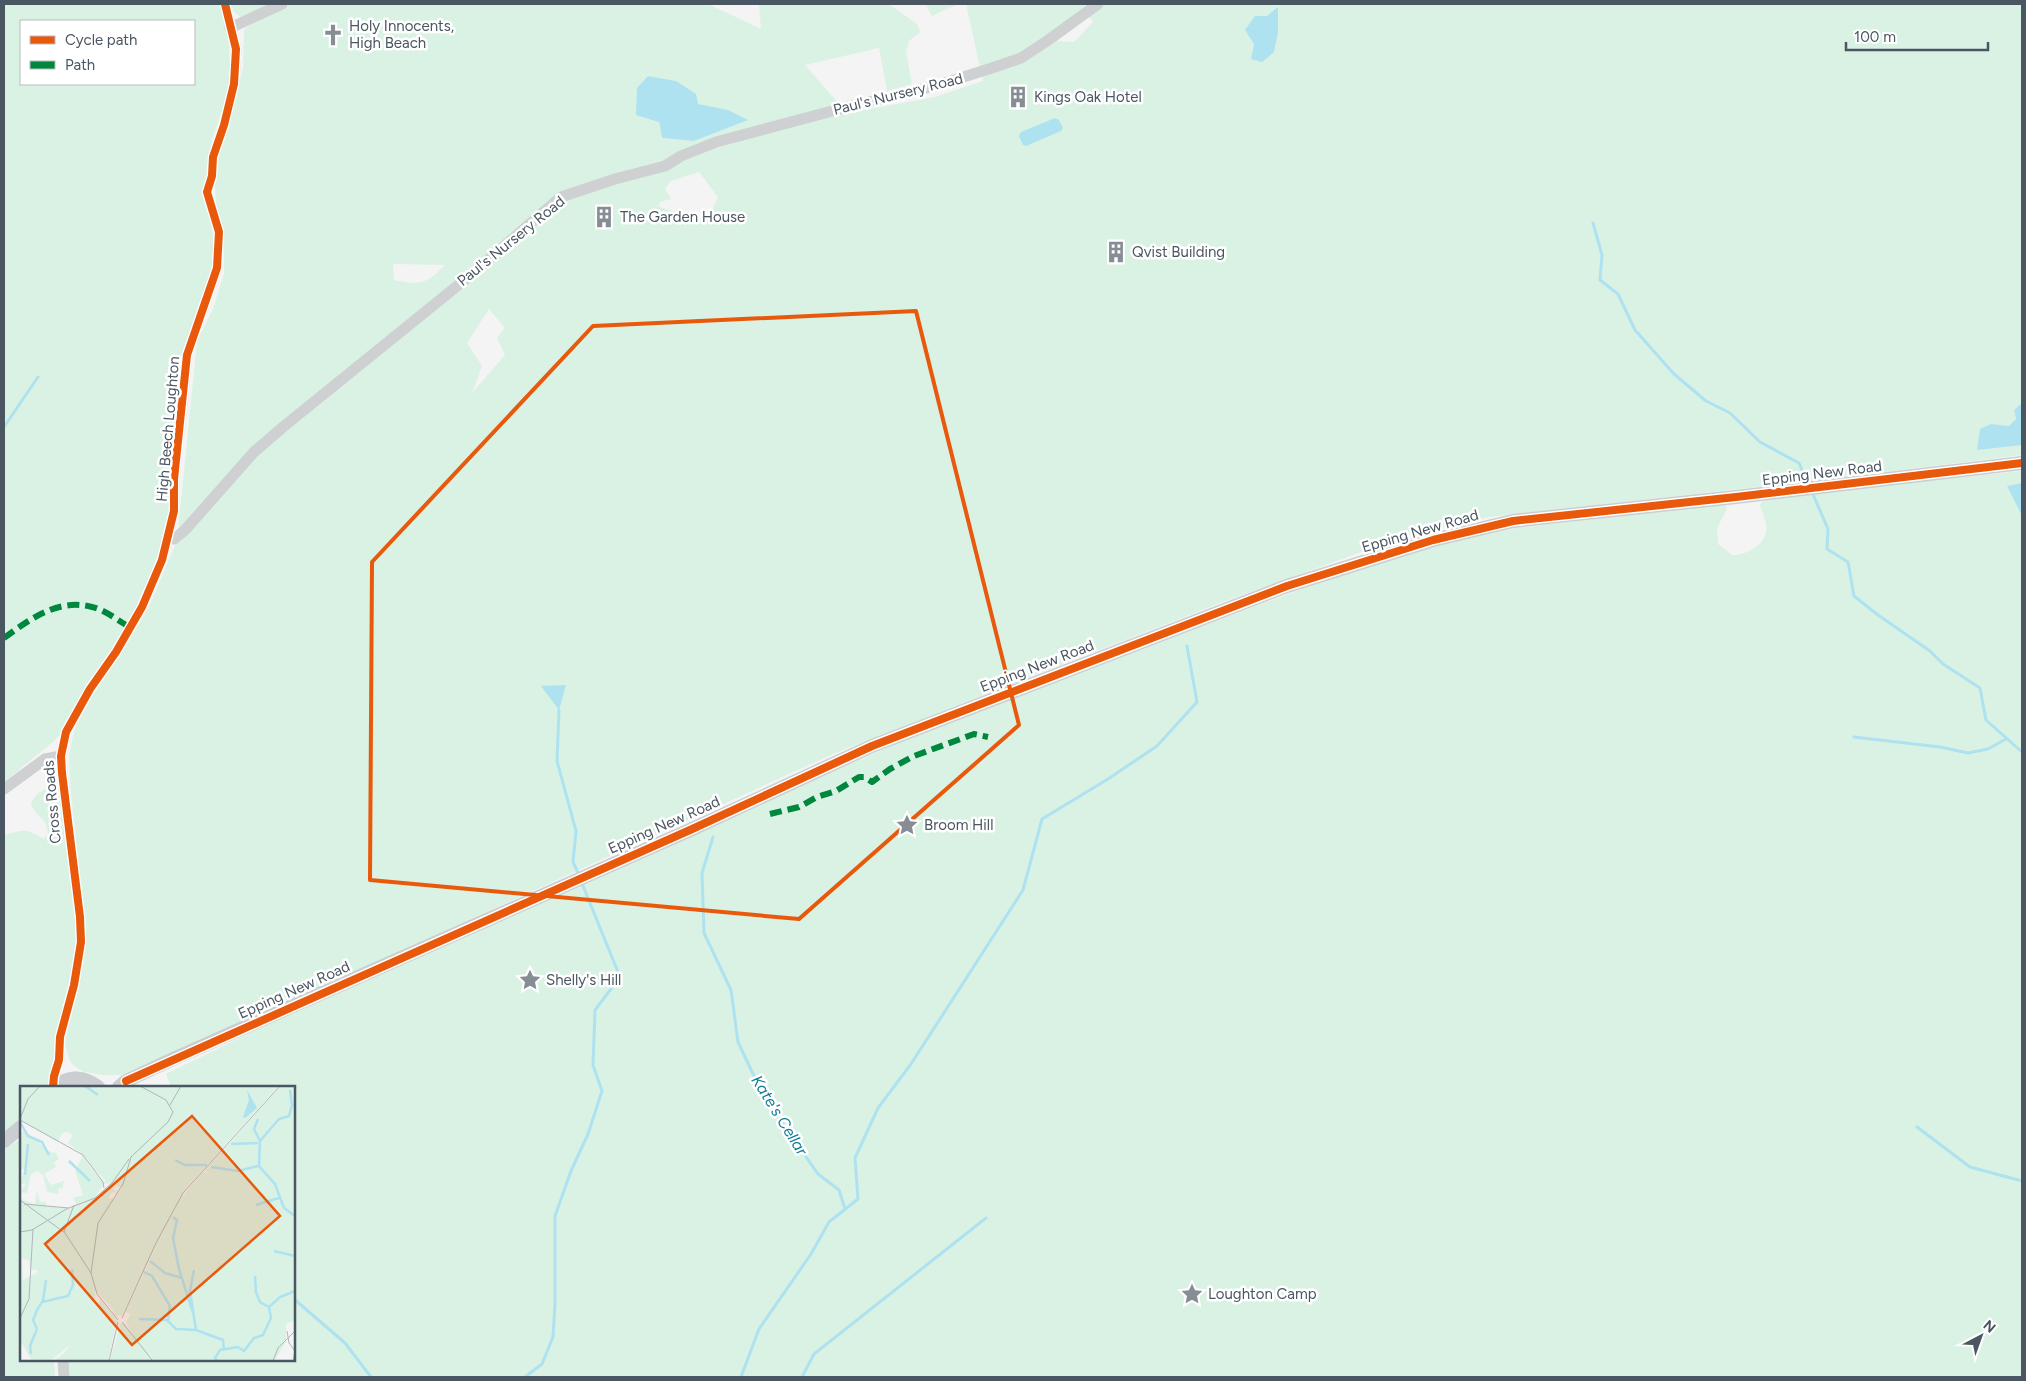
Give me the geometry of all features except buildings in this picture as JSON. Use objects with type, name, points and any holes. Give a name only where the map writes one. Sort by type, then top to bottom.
[{"type":"main road","name":"Epping New Road","points":[[74,1078],[94,1085],[123,1084],[690,830],[872,746],[1287,586],[1433,540],[1513,521],[2022,463]]},
{"type":"main road","points":[[56,1086],[63,1081],[74,1078]]},
{"type":"main road","points":[[12,1138],[20,1128]]},
{"type":"street","name":"High Beech Loughton","points":[[168,538],[174,511],[174,479],[187,355],[217,268],[219,232],[207,192],[212,176],[213,157],[224,126],[234,84],[236,49],[225,4]]},
{"type":"street","points":[[230,28],[282,4]]},
{"type":"street","name":"Paul's Nursery Road","points":[[168,538],[174,539],[186,530],[254,452],[268,439],[467,278],[561,197],[616,179],[665,166],[681,156],[716,142],[935,86],[1021,58],[1096,5]]},
{"type":"street","name":"Cross Roads","points":[[54,1086],[54,1076],[59,1060],[60,1037],[74,985],[81,942],[80,917],[70,850],[61,756],[66,732],[90,689],[116,652],[142,607],[155,580],[168,538]]},
{"type":"street","points":[[4,789],[45,759],[61,756]]},
{"type":"street","points":[[59,1060],[66,1072],[74,1078]]},
{"type":"street","points":[[63,1361],[64,1377]]},
{"type":"highlighted area","points":[[916,311],[1019,725],[799,919],[370,880],[372,562],[593,326]]},
{"type":"green space","points":[[4,4],[223,4],[229,40],[230,75],[225,102],[212,139],[205,179],[214,242],[214,264],[190,336],[170,516],[163,546],[134,612],[62,732],[54,741],[4,782]]},
{"type":"green space","points":[[231,4],[265,4],[267,9],[250,16],[241,17],[237,15]]},
{"type":"green space","points":[[291,4],[708,4],[761,29],[759,4],[889,4],[917,24],[920,32],[909,41],[906,52],[912,84],[887,91],[879,48],[805,65],[847,113],[935,97],[983,81],[966,4],[2022,4],[2022,403],[2014,410],[2016,420],[2009,426],[1991,424],[1977,449],[2022,445],[2022,455],[1489,517],[1439,528],[1364,551],[1220,603],[833,754],[313,991],[121,1075],[84,1072],[74,1066],[69,1059],[65,1043],[84,962],[85,922],[71,793],[69,756],[74,731],[86,706],[148,609],[177,541],[197,341],[213,309],[224,274],[224,243],[217,213],[214,177],[217,155],[233,108],[243,67],[244,30],[248,26]],"holes":[[[1087,14],[1093,22],[1074,42],[1057,41]],[[648,76],[676,81],[698,104],[747,120],[694,141],[662,138]],[[699,172],[718,197],[707,221],[659,207],[660,202],[671,199],[665,189],[671,181]],[[393,264],[445,265],[427,280],[416,283],[394,280]],[[489,309],[505,328],[497,338],[505,355],[472,393],[482,366],[467,343]]]},
{"type":"green space","points":[[925,4],[958,4],[932,16]]},
{"type":"green space","points":[[2022,471],[2022,483],[2007,486],[2022,516],[2022,1377],[64,1377],[64,1361],[295,1361],[295,1086],[171,1086],[166,1074],[287,1015],[957,717],[1361,567],[1436,544],[1517,528],[1725,504],[1727,509],[1717,528],[1718,544],[1732,555],[1737,555],[1748,552],[1761,542],[1766,532],[1766,522],[1760,505],[1762,502],[1779,496]]},
{"type":"green space","points":[[59,785],[76,921],[75,955],[54,1062],[47,1086],[20,1086],[20,1119],[4,1132],[4,835],[28,831],[43,838],[48,835],[45,823],[35,812],[31,803],[36,796],[50,787]]},
{"type":"green space","points":[[20,1140],[20,1361],[54,1361],[55,1377],[4,1377],[4,1149]]},
{"type":"water","points":[[1278,7],[1278,32],[1274,52],[1262,62],[1251,59],[1254,44],[1245,30],[1255,16],[1267,16]]},
{"type":"water","points":[[648,76],[676,81],[696,94],[698,104],[728,110],[748,120],[694,141],[662,138],[659,122],[636,115],[637,88]]},
{"type":"water","points":[[1055,118],[1059,120],[1063,128],[1061,131],[1026,146],[1023,145],[1019,136],[1021,132]]},
{"type":"water","points":[[2022,403],[2022,445],[1977,450],[1980,429],[1991,424],[2009,426],[2016,419],[2014,410]]},
{"type":"water","points":[[2022,483],[2022,516],[2007,486]]},
{"type":"water","points":[[566,685],[559,710],[541,686]]},
{"type":"waterway","points":[[1593,223],[1602,255],[1600,280],[1618,294],[1635,330],[1674,374],[1706,401],[1730,413],[1760,442],[1799,463],[1808,484]]},
{"type":"waterway","points":[[4,427],[38,377]]},
{"type":"waterway","points":[[1812,492],[1828,529],[1827,549],[1848,562],[1854,596],[1930,651],[1943,664],[1980,688],[1986,720],[2022,752]]},
{"type":"waterway","points":[[741,1377],[759,1329],[811,1254],[829,1222],[858,1199],[855,1158],[878,1108],[911,1064],[1023,890],[1042,819],[1108,779],[1157,746],[1197,702],[1187,646]]},
{"type":"waterway","points":[[559,710],[557,761],[576,831],[573,862],[579,875]]},
{"type":"waterway","points":[[1854,737],[1940,747],[1968,753],[1988,749],[2006,739]]},
{"type":"waterway","name":"Kate's Cellar","points":[[713,837],[702,873],[704,933],[731,990],[738,1042],[763,1095],[818,1174],[839,1190],[845,1209]]},
{"type":"waterway","points":[[525,1377],[542,1364],[553,1337],[555,1216],[571,1171],[588,1134],[602,1091],[593,1065],[595,1010],[620,977],[581,881]]},
{"type":"waterway","points":[[1917,1127],[1970,1167],[2022,1181]]},
{"type":"waterway","points":[[802,1377],[814,1354],[986,1218]]},
{"type":"waterway","points":[[295,1300],[345,1343],[371,1377]]},
{"type":"marked path","points":[[4,638],[34,617],[68,605],[97,608],[130,627]]},
{"type":"marked path","points":[[770,814],[799,807],[817,797],[836,791],[859,777],[864,777],[872,782],[890,769],[914,756],[974,734],[988,737]]},
{"type":"cycle path","points":[[53,1086],[59,1060],[60,1037],[74,985],[81,942],[80,917],[61,756],[66,732],[90,689],[116,652],[142,607],[162,560],[174,511],[174,479],[187,355],[217,268],[219,232],[207,192],[212,176],[213,157],[224,125],[234,84],[236,49],[225,4]]},
{"type":"cycle path","points":[[126,1081],[690,830],[872,746],[1287,586],[1433,540],[1513,521],[2022,463]]},
{"type":"place","name":"Holy Innocents, High Beach","points":[[333,35]]},
{"type":"place","name":"Kings Oak Hotel","points":[[1018,97]]},
{"type":"place","name":"The Garden House","points":[[604,217]]},
{"type":"place","name":"Qvist Building","points":[[1116,252]]},
{"type":"place","name":"Broom Hill","points":[[907,825]]},
{"type":"place","name":"Shelly's Hill","points":[[530,980]]},
{"type":"place","name":"Loughton Camp","points":[[1192,1294]]}]
